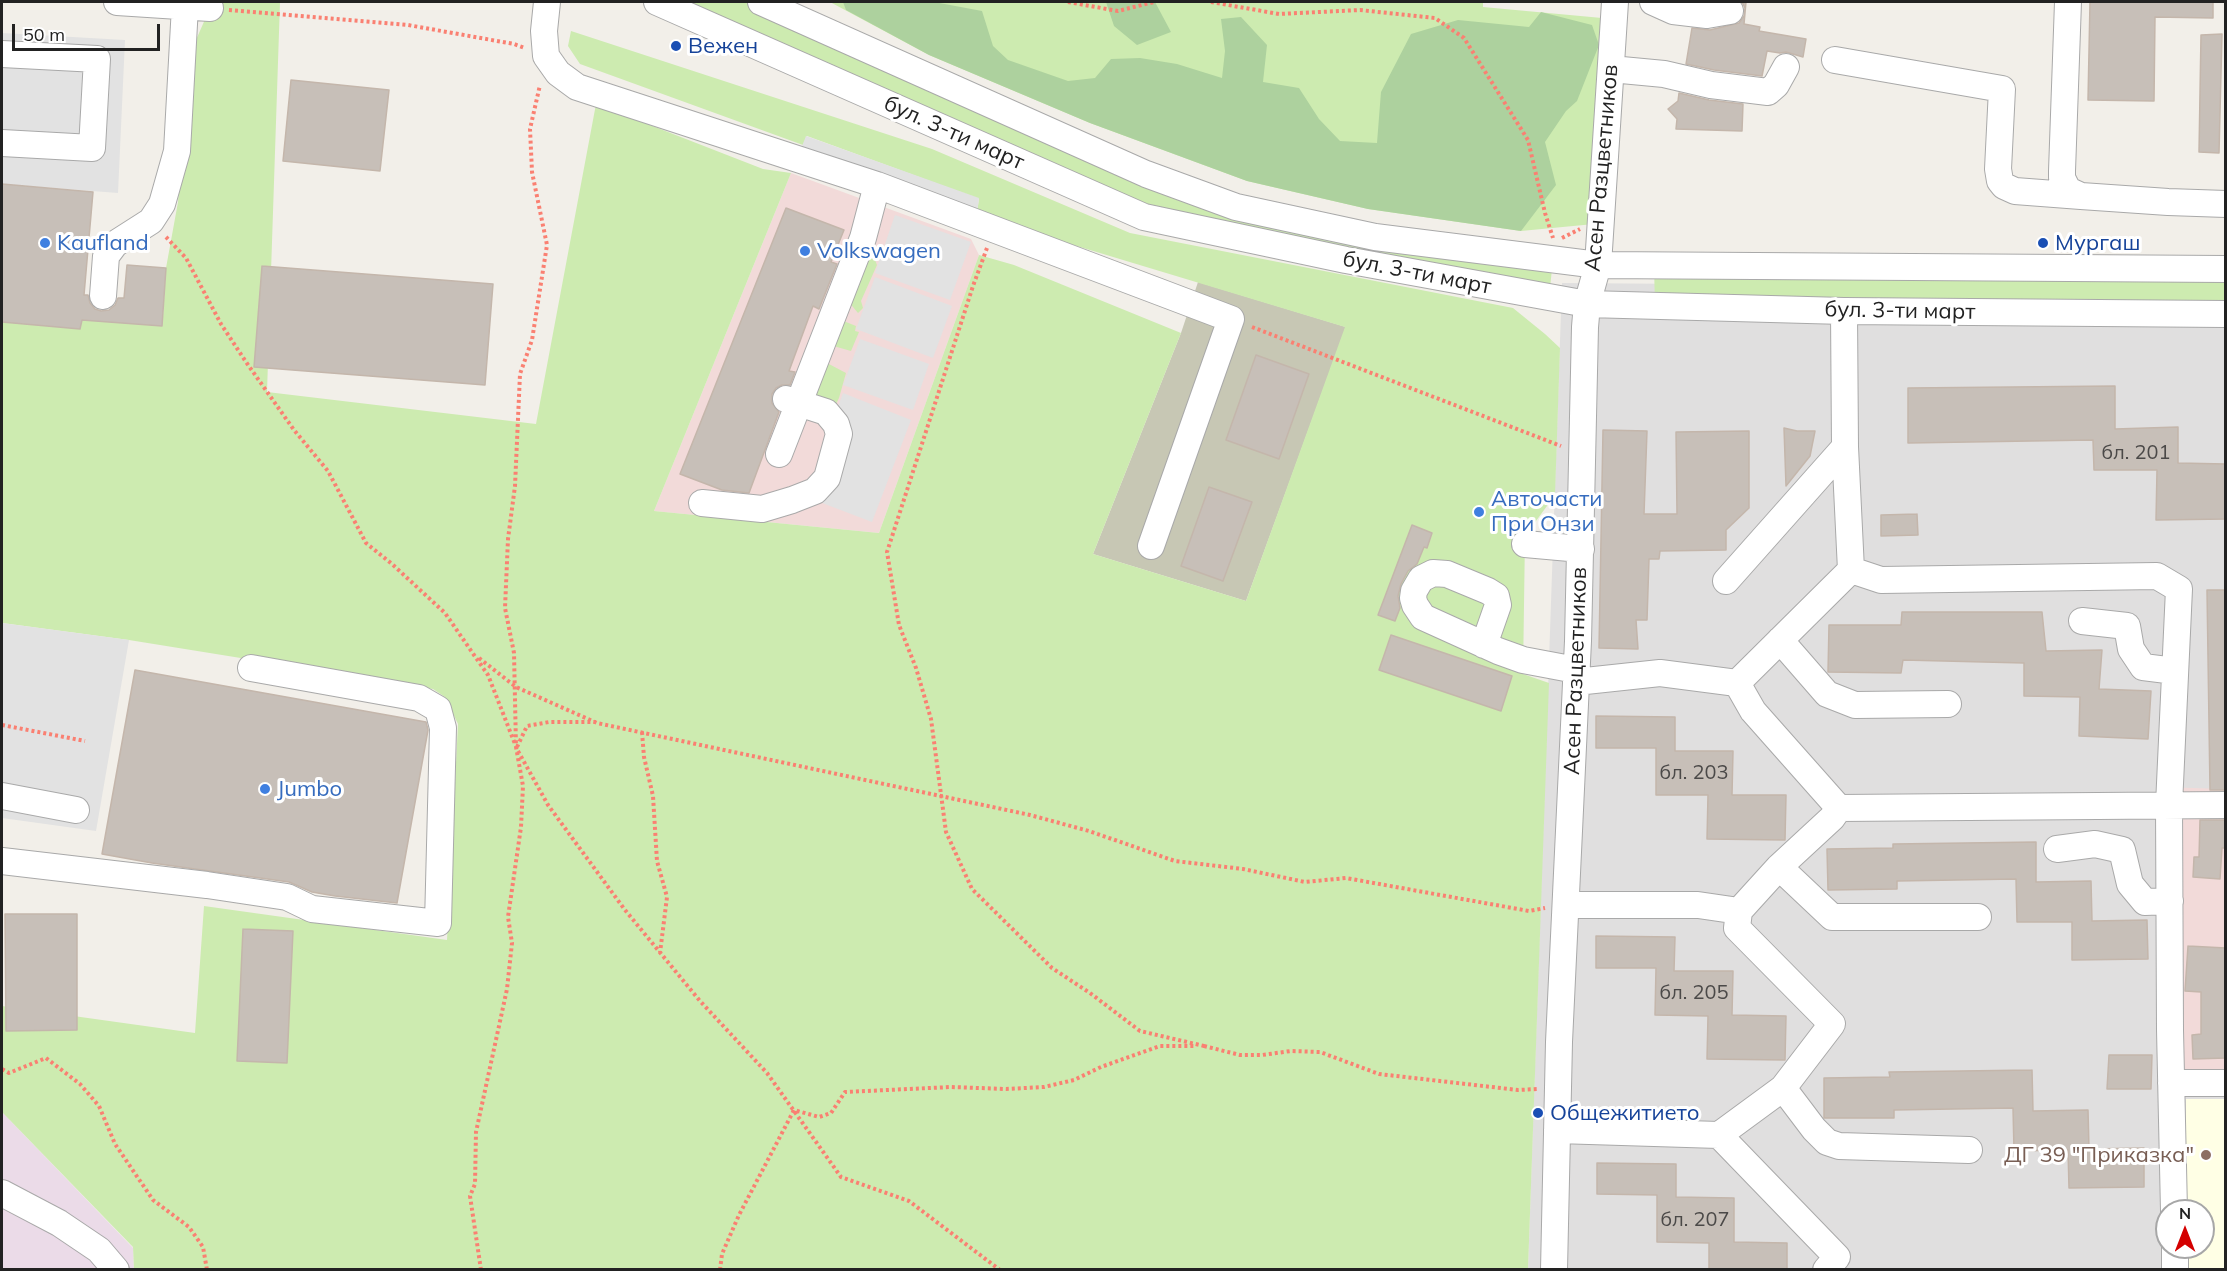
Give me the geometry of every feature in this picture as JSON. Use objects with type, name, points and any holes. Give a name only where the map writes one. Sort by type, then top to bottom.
[{"type":"street","points":[[103,296],[106,256],[115,244],[152,221],[162,204],[177,151],[197,7],[117,2]]},
{"type":"street","points":[[547,2],[544,31],[546,56],[558,73],[577,87],[878,185],[1231,319],[1151,546]]},
{"type":"street","name":"бул. 3-ти март","points":[[657,2],[1144,217],[1346,260],[1587,304],[1844,310],[2226,314]]},
{"type":"street","name":"бул. 3-ти март","points":[[761,2],[1146,174],[1236,207],[1375,237],[1598,265],[2226,269]]},
{"type":"street","name":"Асен Разцветников","points":[[1554,1269],[1559,1042],[1581,549],[1587,304],[1598,265],[1615,2]]},
{"type":"street","points":[[1653,2],[1673,11],[1707,15],[1730,11]]},
{"type":"street","points":[[2068,2],[2062,178],[2068,190],[2080,195]]},
{"type":"street","points":[[2,54],[97,59],[92,148],[2,142]]},
{"type":"street","points":[[1836,60],[2002,89],[1998,169],[2000,181],[2004,186],[2015,190],[2168,202],[2226,204]]},
{"type":"street","points":[[1611,69],[1664,74],[1711,85],[1768,92],[1776,85],[1786,67]]},
{"type":"street","points":[[779,454],[792,401],[862,238],[878,185]]},
{"type":"street","points":[[1737,683],[1851,570],[1845,447],[1844,310]]},
{"type":"street","points":[[702,503],[762,509],[815,491],[827,478],[839,434],[836,424],[826,412],[792,401]]},
{"type":"street","points":[[1726,581],[1845,447]]},
{"type":"street","points":[[1525,544],[1581,549]]},
{"type":"street","points":[[1851,570],[1881,580],[2157,576],[2179,589],[2169,805],[2174,1199]]},
{"type":"street","points":[[2082,621],[2127,626],[2131,649],[2143,667],[2175,671]]},
{"type":"street","points":[[1780,640],[1827,693],[1855,705],[1948,704]]},
{"type":"street","points":[[1484,645],[1576,676],[1660,673],[1737,683]]},
{"type":"street","points":[[2,861],[207,885],[287,897],[312,909],[438,923],[443,728],[438,709],[419,698],[251,668]]},
{"type":"street","points":[[1737,683],[1753,711],[1839,808],[2226,805]]},
{"type":"street","points":[[2,796],[76,810]]},
{"type":"street","points":[[1557,1130],[1719,1134],[1783,1088],[1832,1024],[1737,928],[1739,911],[1779,867],[1832,818],[1839,808]]},
{"type":"street","points":[[2057,849],[2096,844],[2122,850],[2130,884],[2145,902],[2170,900]]},
{"type":"street","points":[[1779,867],[1832,917],[1978,917]]},
{"type":"street","points":[[1566,905],[1698,905],[1739,911]]},
{"type":"street","points":[[2171,1083],[2226,1083]]},
{"type":"street","points":[[1783,1088],[1814,1129],[1827,1142],[1839,1146],[1970,1150]]},
{"type":"street","points":[[1719,1134],[1837,1257],[1826,1269]]},
{"type":"street","points":[[2,1193],[59,1223],[99,1250],[116,1269]]},
{"type":"path","points":[[1068,2],[1118,11],[1154,2]]},
{"type":"path","points":[[1211,2],[1279,14],[1360,10],[1435,18],[1464,38],[1528,140],[1554,242]]},
{"type":"path","points":[[197,7],[408,25],[514,44],[546,56],[530,129],[532,172],[547,245],[532,340],[520,374],[505,609],[514,653],[516,747],[523,786],[521,827],[508,917],[512,943],[507,988],[476,1132],[475,1184],[470,1196],[481,1269]]},
{"type":"path","points":[[152,221],[186,258],[221,324],[246,362],[294,430],[328,471],[366,543],[445,613],[488,675],[516,747],[548,805],[625,910],[660,953],[700,1001],[767,1073],[841,1177],[909,1201],[1000,1269]]},
{"type":"path","points":[[1542,240],[1554,242],[1581,228],[1600,228]]},
{"type":"path","points":[[994,230],[973,286],[887,552],[899,625],[916,668],[931,719],[946,832],[972,889],[1043,960],[1140,1031],[1240,1055],[1291,1051],[1320,1052],[1379,1074],[1518,1090],[1558,1087]]},
{"type":"path","points":[[1231,319],[1511,426],[1583,456]]},
{"type":"path","points":[[474,655],[516,687],[597,723]]},
{"type":"path","points":[[516,747],[527,726],[549,722],[597,723],[941,795],[1089,831],[1175,861],[1244,869],[1305,882],[1346,878],[1528,911],[1566,905]]},
{"type":"path","points":[[2,725],[85,741]]},
{"type":"path","points":[[642,732],[644,757],[653,796],[657,861],[667,897],[660,953]]},
{"type":"path","points":[[794,1110],[819,1117],[831,1113],[845,1092],[951,1087],[1006,1089],[1044,1087],[1074,1080],[1101,1067],[1160,1046],[1204,1046]]},
{"type":"path","points":[[2,1069],[9,1073],[46,1058],[80,1084],[99,1106],[115,1144],[153,1200],[189,1227],[202,1247],[207,1269]]},
{"type":"path","points":[[720,1269],[722,1254],[739,1215],[794,1110]]},
{"type":"shaded area","points":[[2,33],[125,40],[118,193],[2,184]]},
{"type":"shaded area","points":[[806,136],[979,198],[977,213],[795,164]]},
{"type":"shaded area","points":[[791,173],[971,239],[979,255],[879,533],[654,511]]},
{"type":"shaded area","points":[[895,215],[971,242],[950,300],[875,273]]},
{"type":"shaded area","points":[[875,277],[952,306],[933,358],[856,329]]},
{"type":"shaded area","points":[[1198,282],[1346,327],[1246,601],[1093,554],[1181,333]]},
{"type":"shaded area","points":[[1562,283],[2225,288],[2225,1269],[1528,1270]]},
{"type":"shaded area","points":[[860,339],[929,364],[913,410],[843,385]]},
{"type":"shaded area","points":[[843,393],[911,420],[872,522],[817,501],[834,417]]},
{"type":"shaded area","points":[[2,623],[129,640],[96,831],[2,818]]},
{"type":"shaded area","points":[[2161,787],[2225,789],[2225,1096],[2162,1097]]},
{"type":"shaded area","name":"ДГ 39 \"Приказка\"","points":[[2186,1099],[2225,1099],[2225,1269],[2185,1269],[2185,1259],[2215,1259],[2215,1199],[2185,1199]]},
{"type":"shaded area","points":[[2,1112],[133,1248],[134,1269],[2,1269]]},
{"type":"green space","points":[[210,2],[280,2],[267,392],[536,424],[596,104],[763,169],[791,173],[654,511],[879,533],[979,255],[1014,265],[1181,333],[1093,554],[1246,601],[1345,327],[1027,231],[977,213],[979,199],[807,136],[803,145],[580,64],[568,46],[571,31],[932,149],[1130,233],[1513,308],[1560,348],[1555,495],[1525,536],[1523,674],[1549,683],[1528,1269],[134,1269],[133,1247],[2,1112],[2,1006],[195,1033],[204,906],[447,940],[458,724],[445,697],[433,689],[129,640],[2,623],[2,322],[80,329],[82,309],[163,317],[166,268],[178,202],[186,79],[192,49],[210,8]]},
{"type":"green space","points":[[657,2],[761,2],[1236,207],[1553,259],[1549,298],[1144,217]]},
{"type":"green space","points":[[830,2],[1483,2],[1483,7],[1602,18],[1599,45],[1599,129],[1594,224],[1521,231],[1368,209],[1247,181],[1090,123],[929,55]]},
{"type":"green space","points":[[843,2],[934,2],[982,11],[993,46],[1008,60],[1068,81],[1095,78],[1111,59],[1140,58],[1177,64],[1222,78],[1225,51],[1221,19],[1241,17],[1267,45],[1263,82],[1299,88],[1319,119],[1340,141],[1377,143],[1381,92],[1411,34],[1458,20],[1529,27],[1541,12],[1592,25],[1599,45],[1577,101],[1566,111],[1545,142],[1556,185],[1521,231],[1368,209],[1247,181],[1090,123],[929,55],[846,10]]},
{"type":"green space","points":[[1106,2],[1155,2],[1171,32],[1137,45],[1114,26]]},
{"type":"green space","points":[[869,257],[875,260],[877,265],[861,301],[863,308],[858,313],[843,295]]},
{"type":"green space","points":[[1654,266],[2225,269],[2225,314],[1655,306]]},
{"type":"green space","points":[[836,318],[856,326],[855,331],[859,332],[851,351],[830,345]]},
{"type":"green space","points":[[827,363],[846,373],[834,408],[811,401]]},
{"type":"building","points":[[1742,2],[1746,2],[1744,24],[1760,27],[1759,31],[1806,39],[1803,57],[1786,52],[1767,51],[1762,76],[1686,64],[1692,28],[1710,30],[1739,23],[1744,16],[1745,8]]},
{"type":"building","points":[[2090,2],[2213,2],[2213,18],[2155,17],[2154,101],[2088,100]]},
{"type":"building","points":[[2222,34],[2219,153],[2199,152],[2201,35]]},
{"type":"building","points":[[291,80],[389,90],[380,171],[283,161]]},
{"type":"building","points":[[1679,93],[1709,100],[1743,104],[1742,131],[1676,129],[1677,119],[1668,109],[1678,101]]},
{"type":"building","name":"Kaufland","points":[[2,184],[93,192],[84,295],[88,295],[95,309],[109,310],[118,298],[124,298],[127,265],[166,268],[162,326],[82,320],[80,329],[2,322]]},
{"type":"building","points":[[786,208],[844,230],[831,262],[837,264],[819,309],[813,306],[789,371],[795,372],[790,385],[776,388],[772,394],[772,403],[779,412],[749,493],[722,490],[680,474]]},
{"type":"building","points":[[262,266],[493,284],[485,385],[254,367]]},
{"type":"building","points":[[1256,355],[1309,374],[1279,459],[1226,440]]},
{"type":"building","points":[[2115,386],[2115,429],[2178,427],[2178,463],[2226,464],[2226,519],[2156,520],[2157,470],[2094,470],[2093,440],[1908,443],[1908,388]]},
{"type":"building","points":[[1784,428],[1815,431],[1810,456],[1786,486]]},
{"type":"building","points":[[1603,430],[1647,431],[1644,514],[1677,514],[1676,432],[1749,431],[1749,508],[1726,530],[1726,550],[1660,551],[1659,559],[1649,559],[1647,620],[1636,620],[1638,649],[1599,648]]},
{"type":"building","points":[[1209,487],[1252,502],[1223,581],[1181,566]]},
{"type":"building","points":[[1917,514],[1918,535],[1881,536],[1881,515]]},
{"type":"building","points":[[1412,525],[1432,533],[1427,548],[1424,547],[1417,564],[1408,571],[1401,584],[1398,596],[1400,608],[1395,621],[1378,615]]},
{"type":"building","points":[[2207,590],[2226,590],[2226,790],[2210,790]]},
{"type":"building","points":[[1902,612],[2042,612],[2046,651],[2102,650],[2099,689],[2151,691],[2148,739],[2079,736],[2080,697],[2024,696],[2024,663],[1903,660],[1901,673],[1828,672],[1829,625],[1901,625]]},
{"type":"building","points":[[1391,635],[1512,676],[1501,711],[1379,670]]},
{"type":"building","name":"Jumbo","points":[[135,670],[426,722],[428,730],[397,903],[335,896],[312,892],[289,882],[102,854]]},
{"type":"building","points":[[1596,716],[1675,717],[1675,751],[1733,751],[1732,795],[1786,795],[1785,840],[1707,839],[1708,795],[1656,795],[1656,748],[1596,748]]},
{"type":"building","points":[[2200,820],[2226,820],[2226,848],[2222,848],[2220,879],[2193,877],[2194,857],[2199,857]]},
{"type":"building","points":[[2036,842],[2036,882],[2091,881],[2092,921],[2147,920],[2148,959],[2072,960],[2072,922],[2017,922],[2016,879],[1897,881],[1897,889],[1828,890],[1827,849],[1893,848],[1893,844]]},
{"type":"building","points":[[5,914],[77,914],[77,1030],[6,1031]]},
{"type":"building","points":[[243,929],[293,931],[287,1063],[237,1061]]},
{"type":"building","points":[[1596,936],[1675,937],[1674,971],[1733,971],[1732,1015],[1786,1016],[1785,1060],[1707,1059],[1708,1016],[1655,1015],[1656,968],[1596,968]]},
{"type":"building","points":[[2188,946],[2226,948],[2226,1058],[2193,1059],[2192,1035],[2201,1034],[2201,992],[2185,991]]},
{"type":"building","points":[[2109,1055],[2152,1055],[2151,1089],[2107,1089]]},
{"type":"building","points":[[2032,1070],[2033,1111],[2088,1110],[2089,1149],[2144,1148],[2144,1187],[2069,1188],[2068,1150],[2014,1151],[2013,1108],[1894,1110],[1894,1118],[1824,1118],[1824,1078],[1890,1077],[1889,1072]]},
{"type":"building","points":[[1597,1163],[1676,1164],[1676,1197],[1734,1198],[1734,1242],[1787,1243],[1787,1269],[1709,1269],[1709,1243],[1657,1242],[1657,1195],[1597,1194]]},
{"type":"place","name":"Вежен","points":[[676,46]]},
{"type":"place","name":"Kaufland","points":[[45,243]]},
{"type":"place","name":"Мургаш","points":[[2043,243]]},
{"type":"place","name":"Volkswagen","points":[[805,251]]},
{"type":"place","name":"Авточасти При Онзи","points":[[1479,512]]},
{"type":"place","name":"Jumbo","points":[[265,789]]},
{"type":"place","name":"Общежитието","points":[[1538,1113]]},
{"type":"place","name":"ДГ 39 \"Приказка\"","points":[[2206,1155]]}]
